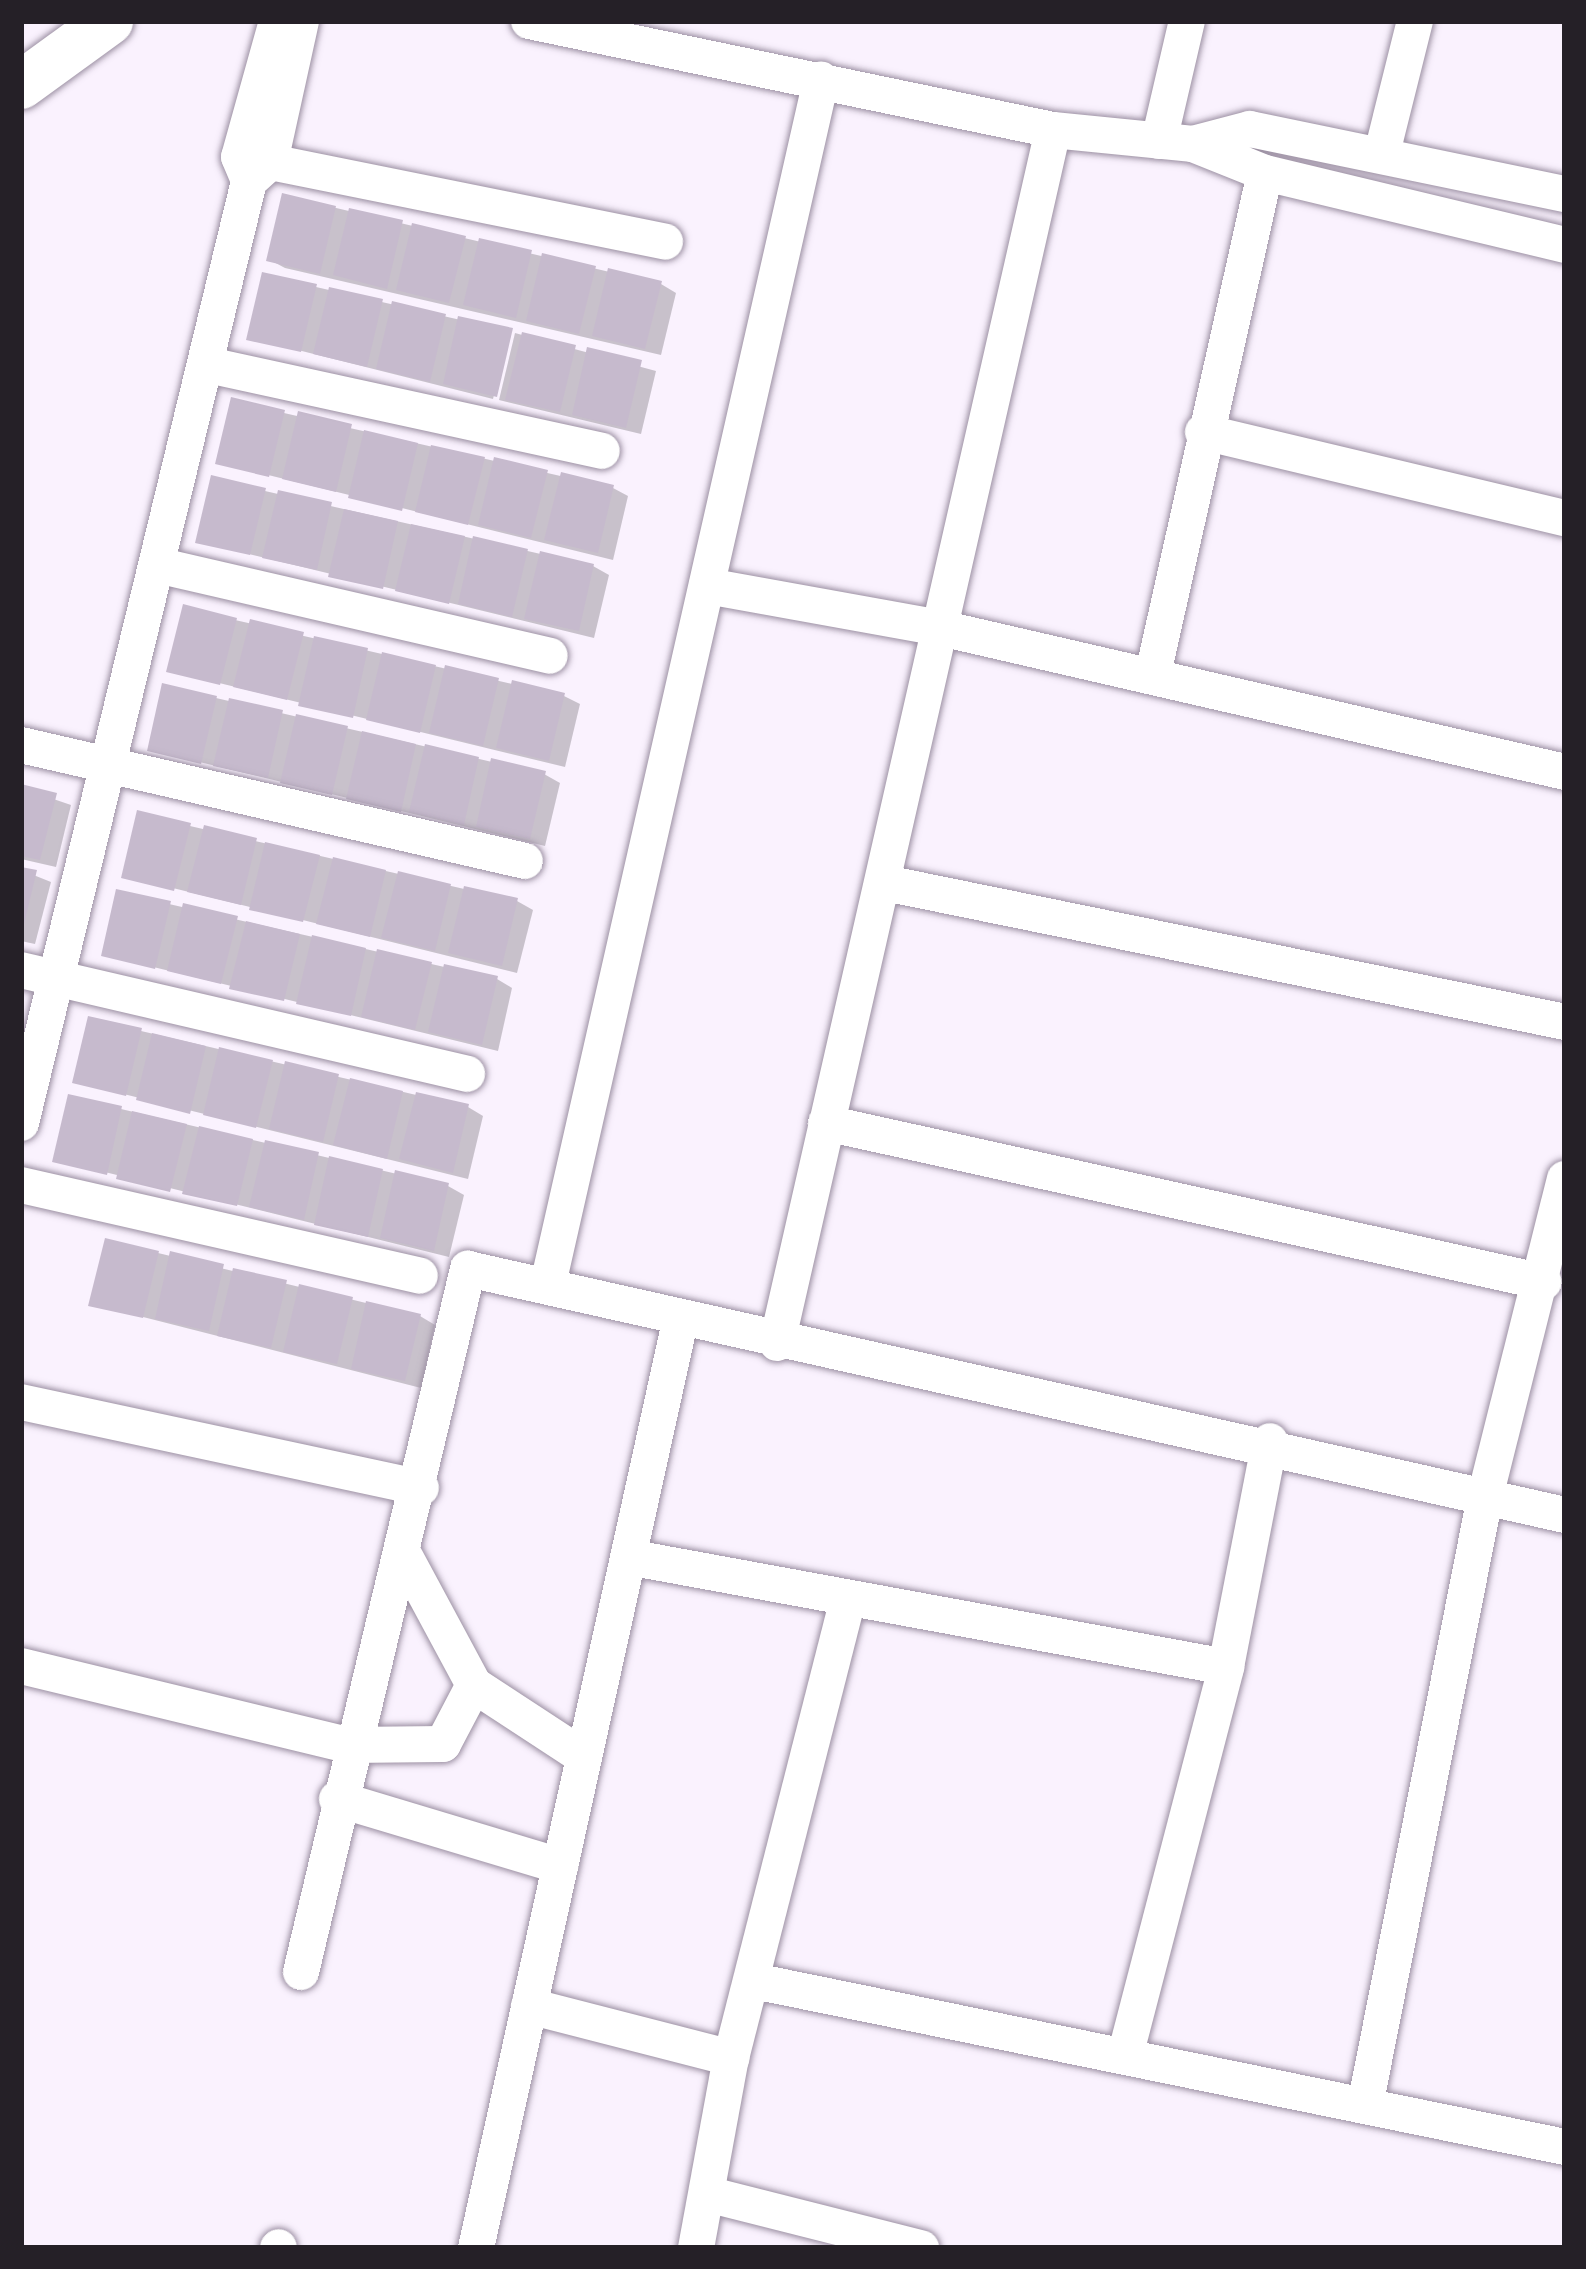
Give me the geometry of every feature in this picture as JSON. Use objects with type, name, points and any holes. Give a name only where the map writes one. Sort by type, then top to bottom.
[{"type":"street","points":[[21,85],[109,21]]},
{"type":"street","points":[[277,21],[239,157],[260,171],[665,242]]},
{"type":"street","points":[[21,1123],[38,974],[108,763],[301,21]]},
{"type":"street","points":[[529,21],[1053,130],[1176,142],[1265,173],[1565,245]]},
{"type":"street","points":[[1176,142],[1187,21]]},
{"type":"street","points":[[1382,153],[1415,21]]},
{"type":"street","points":[[548,1284],[821,80]]},
{"type":"street","points":[[1176,142],[1250,129],[1565,194]]},
{"type":"street","points":[[777,1343],[884,883],[936,627],[1053,130]]},
{"type":"street","points":[[1153,674],[1203,432],[1265,173]]},
{"type":"street","points":[[208,365],[602,451]]},
{"type":"street","points":[[1203,432],[1565,518]]},
{"type":"street","points":[[157,565],[550,656]]},
{"type":"street","points":[[706,586],[936,627],[1565,772]]},
{"type":"street","points":[[21,745],[525,861]]},
{"type":"street","points":[[884,883],[1565,1022]]},
{"type":"street","points":[[38,974],[467,1074]]},
{"type":"street","points":[[826,1123],[1544,1282]]},
{"type":"street","points":[[1365,2106],[1485,1497],[1544,1282],[1565,1179]]},
{"type":"street","points":[[21,1185],[420,1276]]},
{"type":"street","points":[[301,1972],[348,1745],[421,1488],[468,1269],[548,1284],[777,1343],[1270,1441],[1565,1516]]},
{"type":"street","points":[[476,2248],[681,1317]]},
{"type":"street","points":[[21,1402],[421,1488]]},
{"type":"street","points":[[1125,2056],[1226,1666],[1270,1441]]},
{"type":"street","points":[[403,1552],[474,1685],[584,1757]]},
{"type":"street","points":[[628,1556],[847,1603],[1226,1666]]},
{"type":"street","points":[[696,2248],[731,2058],[847,1603]]},
{"type":"street","points":[[21,1666],[348,1745],[442,1744],[474,1685]]},
{"type":"street","points":[[338,1799],[560,1866]]},
{"type":"street","points":[[754,1981],[1565,2147]]},
{"type":"street","points":[[529,2006],[731,2058]]},
{"type":"street","points":[[706,2194],[921,2248]]},
{"type":"building","points":[[282,193],[336,206],[320,274],[266,261]]},
{"type":"building","points":[[349,208],[403,220],[387,289],[333,275]]},
{"type":"building","points":[[412,223],[466,236],[449,303],[396,290]]},
{"type":"building","points":[[479,238],[532,250],[516,318],[463,305]]},
{"type":"building","points":[[542,253],[596,266],[579,334],[526,321]]},
{"type":"building","points":[[608,268],[662,281],[645,349],[592,336]]},
{"type":"building","points":[[262,272],[317,284],[301,352],[246,340]]},
{"type":"building","points":[[329,287],[383,299],[367,367],[313,354]]},
{"type":"building","points":[[392,301],[446,314],[430,382],[376,369]]},
{"type":"building","points":[[458,316],[513,328],[497,397],[443,384]]},
{"type":"building","points":[[522,332],[576,345],[560,412],[505,400]]},
{"type":"building","points":[[587,347],[642,360],[626,428],[572,415]]},
{"type":"building","points":[[231,397],[285,410],[269,477],[215,464]]},
{"type":"building","points":[[298,411],[352,424],[336,492],[282,479]]},
{"type":"building","points":[[364,430],[418,443],[402,511],[348,498]]},
{"type":"building","points":[[431,445],[485,457],[468,525],[415,512]]},
{"type":"building","points":[[494,457],[548,470],[531,538],[478,525]]},
{"type":"building","points":[[561,472],[614,485],[598,553],[544,540]]},
{"type":"building","points":[[211,475],[266,488],[250,555],[195,543]]},
{"type":"building","points":[[278,490],[332,502],[317,570],[262,558]]},
{"type":"building","points":[[344,509],[398,521],[383,589],[328,577]]},
{"type":"building","points":[[411,524],[465,536],[449,604],[395,591]]},
{"type":"building","points":[[473,536],[528,549],[512,617],[458,604]]},
{"type":"building","points":[[540,551],[594,564],[579,631],[524,619]]},
{"type":"building","points":[[183,604],[237,618],[220,685],[166,672]]},
{"type":"building","points":[[250,619],[304,632],[287,700],[233,687]]},
{"type":"building","points":[[314,636],[368,648],[353,718],[298,706]]},
{"type":"building","points":[[382,652],[436,665],[420,733],[366,720]]},
{"type":"building","points":[[445,665],[499,678],[483,746],[429,733]]},
{"type":"building","points":[[512,680],[565,693],[549,761],[496,748]]},
{"type":"building","points":[[162,683],[217,696],[201,764],[147,751]]},
{"type":"building","points":[[229,698],[283,710],[268,778],[213,766]]},
{"type":"building","points":[[296,714],[348,726],[332,795],[280,783]]},
{"type":"building","points":[[362,731],[416,744],[401,812],[346,799]]},
{"type":"building","points":[[425,744],[479,757],[464,825],[409,812]]},
{"type":"building","points":[[491,758],[546,771],[530,839],[476,827]]},
{"type":"building","points":[[21,784],[57,793],[40,860],[21,856]]},
{"type":"building","points":[[137,810],[191,823],[174,891],[121,878]]},
{"type":"building","points":[[204,825],[257,838],[241,905],[187,892]]},
{"type":"building","points":[[265,842],[320,855],[303,922],[249,910]]},
{"type":"building","points":[[333,857],[386,870],[370,937],[316,924]]},
{"type":"building","points":[[21,867],[37,870],[23,928],[21,927]]},
{"type":"building","points":[[398,871],[451,884],[435,951],[381,938]]},
{"type":"building","points":[[464,886],[518,898],[502,966],[448,953]]},
{"type":"building","points":[[116,889],[171,901],[155,969],[101,956]]},
{"type":"building","points":[[183,903],[238,916],[221,984],[167,971]]},
{"type":"building","points":[[246,921],[300,934],[284,1001],[229,989]]},
{"type":"building","points":[[312,935],[366,948],[351,1016],[296,1004]]},
{"type":"building","points":[[377,949],[432,962],[415,1030],[361,1017]]},
{"type":"building","points":[[444,964],[498,976],[482,1045],[428,1032]]},
{"type":"building","points":[[88,1016],[142,1028],[126,1096],[72,1083]]},
{"type":"building","points":[[152,1033],[206,1046],[190,1114],[136,1100]]},
{"type":"building","points":[[219,1047],[273,1060],[256,1128],[203,1115]]},
{"type":"building","points":[[285,1061],[339,1074],[323,1142],[269,1129]]},
{"type":"building","points":[[350,1078],[403,1091],[387,1159],[333,1145]]},
{"type":"building","points":[[416,1092],[469,1104],[453,1173],[399,1159]]},
{"type":"building","points":[[68,1094],[122,1106],[107,1175],[52,1162]]},
{"type":"building","points":[[132,1111],[187,1124],[170,1192],[116,1179]]},
{"type":"building","points":[[199,1126],[253,1139],[237,1206],[182,1194]]},
{"type":"building","points":[[265,1140],[319,1152],[304,1220],[249,1207]]},
{"type":"building","points":[[329,1156],[383,1169],[368,1237],[314,1225]]},
{"type":"building","points":[[395,1170],[449,1183],[434,1251],[380,1238]]},
{"type":"building","points":[[105,1238],[159,1251],[143,1318],[88,1306]]},
{"type":"building","points":[[170,1251],[224,1264],[209,1331],[155,1319]]},
{"type":"building","points":[[233,1268],[287,1280],[271,1348],[217,1336]]},
{"type":"building","points":[[299,1284],[353,1297],[337,1364],[283,1352]]},
{"type":"building","points":[[366,1301],[421,1314],[405,1381],[351,1369]]}]
